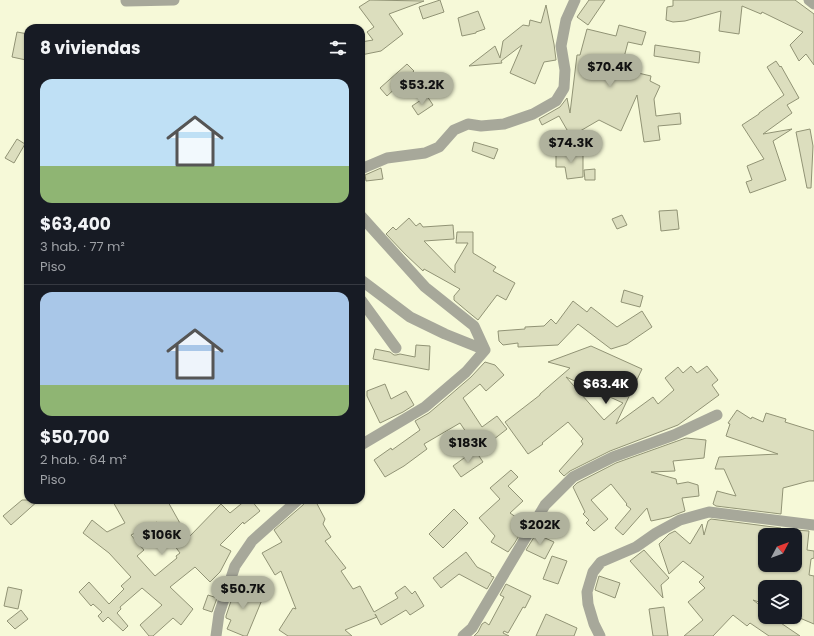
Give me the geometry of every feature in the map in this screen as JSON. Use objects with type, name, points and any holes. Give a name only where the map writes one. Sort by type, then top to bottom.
[{"type":"street","points":[[126,1],[174,0]]},
{"type":"street","points":[[365,167],[387,158],[425,153],[439,147],[454,130],[468,124],[481,126],[504,124],[533,114],[556,101],[564,88],[565,70],[561,46],[566,20],[575,0]]},
{"type":"street","points":[[810,0],[814,4]]},
{"type":"street","points":[[365,220],[425,287],[474,326],[485,350]]},
{"type":"street","points":[[365,283],[410,317],[445,334],[485,350]]},
{"type":"street","points":[[365,305],[396,348]]},
{"type":"street","points":[[365,443],[424,407],[466,372],[485,350]]},
{"type":"street","points":[[463,636],[472,628],[545,505],[573,477],[613,457],[674,435],[717,415]]},
{"type":"street","points":[[216,636],[219,614],[235,566],[252,541],[294,504]]},
{"type":"street","points":[[600,636],[594,624],[588,604],[587,592],[593,572],[601,562],[636,547],[656,533],[680,520],[709,512],[814,525]]},
{"type":"building","points":[[370,0],[424,1],[389,14],[403,34],[381,51],[365,54],[365,41],[373,40],[367,32],[374,27],[359,7]]},
{"type":"building","points":[[440,0],[444,12],[423,19],[419,7]]},
{"type":"building","points":[[589,0],[605,0],[588,25],[577,17]]},
{"type":"building","points":[[673,0],[795,0],[814,14],[814,65],[806,54],[799,61],[790,45],[803,32],[762,12],[761,14],[742,6],[739,34],[719,31],[721,11],[685,21],[673,22],[666,20],[667,7],[673,6]]},
{"type":"building","points":[[546,5],[556,60],[544,62],[535,84],[510,73],[522,45],[501,61],[502,63],[469,66],[495,46],[500,58],[503,41],[523,25],[529,26],[530,20],[541,23]]},
{"type":"building","points":[[478,11],[485,29],[476,33],[462,36],[458,18]]},
{"type":"building","points":[[619,25],[646,32],[642,45],[628,42],[621,69],[651,76],[650,81],[660,86],[654,99],[656,116],[680,113],[681,124],[658,126],[660,140],[644,142],[637,95],[621,131],[599,120],[575,134],[577,141],[574,142],[559,116],[542,125],[539,119],[560,107],[567,98],[570,113],[577,55],[580,55],[587,29],[616,36]]},
{"type":"building","points":[[17,32],[24,33],[24,60],[12,57]]},
{"type":"building","points":[[655,45],[700,52],[699,63],[654,56]]},
{"type":"building","points":[[776,61],[780,67],[781,66],[799,98],[787,105],[792,113],[763,134],[792,129],[773,141],[786,180],[750,193],[746,182],[752,180],[747,166],[764,159],[742,125],[784,95],[767,67]]},
{"type":"building","points":[[407,64],[414,71],[387,96],[380,88]]},
{"type":"building","points":[[427,96],[433,105],[418,115],[412,106]]},
{"type":"building","points":[[810,129],[813,146],[811,188],[807,188],[796,132]]},
{"type":"building","points":[[17,139],[24,143],[14,163],[5,158]]},
{"type":"building","points":[[474,142],[498,149],[494,159],[472,151]]},
{"type":"building","points":[[556,153],[583,153],[583,177],[567,179],[565,167],[556,167]]},
{"type":"building","points":[[381,168],[383,179],[366,181],[365,175]]},
{"type":"building","points":[[595,169],[595,180],[585,180],[584,170]]},
{"type":"building","points":[[677,210],[679,229],[661,231],[659,211]]},
{"type":"building","points":[[622,215],[627,225],[617,229],[612,219]]},
{"type":"building","points":[[409,218],[416,226],[420,223],[423,227],[453,225],[454,239],[424,241],[455,273],[455,265],[468,243],[456,243],[457,232],[473,232],[473,253],[496,267],[493,271],[515,283],[506,300],[497,295],[478,320],[467,311],[454,300],[454,296],[460,289],[424,269],[423,271],[386,234],[393,227],[396,230]]},
{"type":"building","points":[[624,290],[643,296],[640,307],[621,302]]},
{"type":"building","points":[[573,301],[587,312],[591,307],[617,327],[642,311],[652,327],[627,344],[611,349],[578,324],[558,345],[518,347],[518,343],[503,345],[499,341],[498,331],[544,326],[551,319],[556,324]]},
{"type":"building","points":[[416,345],[430,346],[429,370],[373,359],[375,349],[390,352],[394,355],[400,354],[415,357]]},
{"type":"building","points":[[591,346],[642,369],[616,424],[653,397],[658,404],[674,390],[665,378],[678,367],[683,373],[691,366],[697,373],[707,366],[718,380],[712,385],[719,395],[678,425],[610,451],[570,471],[564,476],[559,471],[583,444],[581,441],[583,439],[568,422],[542,443],[543,444],[528,454],[505,422],[540,395],[570,368],[548,362]],"holes":[[[566,377],[623,403],[604,420]]]},
{"type":"building","points":[[485,362],[495,365],[504,375],[486,391],[480,384],[463,398],[482,427],[497,416],[507,429],[489,443],[490,446],[479,452],[468,430],[466,432],[460,423],[424,444],[427,449],[404,466],[385,477],[374,460],[391,448],[392,450],[420,430],[415,421],[429,413],[471,377]]},
{"type":"building","points":[[385,384],[391,399],[406,391],[414,405],[380,423],[367,396],[367,391]]},
{"type":"building","points":[[737,410],[751,419],[752,417],[763,422],[766,413],[786,419],[785,422],[814,431],[814,481],[783,488],[781,514],[716,506],[713,504],[717,491],[736,496],[724,469],[715,469],[719,457],[778,454],[726,436],[730,424],[728,423]]},
{"type":"building","points":[[686,438],[706,440],[704,458],[673,461],[675,471],[651,472],[676,479],[677,484],[688,482],[698,485],[699,496],[682,498],[685,511],[670,517],[651,521],[647,508],[623,535],[615,528],[631,509],[626,505],[627,504],[611,484],[591,500],[608,519],[594,531],[586,523],[589,520],[583,514],[585,512],[573,487],[577,483],[616,463]]},
{"type":"building","points":[[475,450],[483,462],[461,477],[453,466]]},
{"type":"building","points":[[511,470],[518,477],[508,486],[523,501],[510,513],[526,524],[508,552],[491,542],[495,536],[479,518],[500,499],[490,488]]},
{"type":"building","points":[[22,500],[24,500],[24,504],[35,504],[11,525],[3,516]]},
{"type":"building","points":[[114,504],[169,504],[181,525],[190,536],[221,504],[230,513],[241,504],[254,504],[260,511],[244,524],[243,522],[220,545],[231,551],[220,572],[210,582],[195,567],[170,587],[193,609],[181,625],[173,618],[153,636],[149,636],[140,625],[162,605],[142,588],[120,607],[121,609],[117,613],[128,626],[123,631],[108,617],[103,622],[98,616],[102,612],[93,604],[91,606],[79,592],[89,582],[109,604],[124,589],[121,586],[131,577],[109,553],[83,533],[92,520],[107,532],[125,523]],"holes":[[[157,522],[180,553],[176,556],[177,558],[155,576],[137,556],[144,550],[131,535]]]},
{"type":"building","points":[[317,504],[325,519],[323,524],[331,537],[325,541],[346,568],[341,571],[353,589],[360,586],[374,612],[398,598],[395,593],[405,586],[412,594],[415,591],[424,606],[410,615],[406,610],[381,625],[377,617],[345,630],[352,636],[288,636],[279,630],[293,608],[296,609],[281,571],[275,575],[262,553],[282,542],[274,530],[303,505]]},
{"type":"building","points":[[454,509],[468,523],[443,548],[429,534]]},
{"type":"building","points":[[711,519],[781,528],[758,528],[758,572],[802,572],[802,530],[809,531],[807,550],[814,551],[814,558],[811,559],[809,575],[814,576],[814,624],[802,619],[802,580],[758,580],[758,602],[753,600],[758,604],[758,624],[782,624],[800,636],[769,636],[750,623],[747,626],[733,615],[713,636],[684,636],[703,620],[688,602],[705,588],[699,582],[704,577],[683,561],[669,574],[659,544],[669,534],[675,531],[690,544],[702,524],[704,535],[708,521]]},
{"type":"building","points":[[536,534],[554,542],[545,559],[526,550]]},
{"type":"building","points":[[644,550],[669,578],[661,585],[663,598],[630,561]]},
{"type":"building","points":[[466,552],[477,567],[494,577],[487,589],[459,574],[441,588],[433,578]]},
{"type":"building","points":[[552,556],[567,561],[558,584],[543,579]]},
{"type":"building","points":[[599,576],[620,583],[615,598],[595,590]]},
{"type":"building","points":[[238,584],[264,595],[247,636],[227,629],[231,620],[226,618],[226,616]]},
{"type":"building","points":[[506,584],[531,596],[525,608],[523,607],[508,633],[504,631],[503,633],[509,636],[474,636],[482,624],[485,622],[489,625],[504,597],[500,595]]},
{"type":"building","points":[[8,587],[22,590],[18,609],[4,606]]},
{"type":"building","points":[[208,595],[217,598],[212,612],[203,609]]},
{"type":"building","points":[[664,607],[668,636],[653,636],[649,609]]},
{"type":"building","points":[[21,610],[28,619],[15,629],[7,621]]},
{"type":"building","points":[[546,614],[577,628],[574,636],[536,636]]}]
